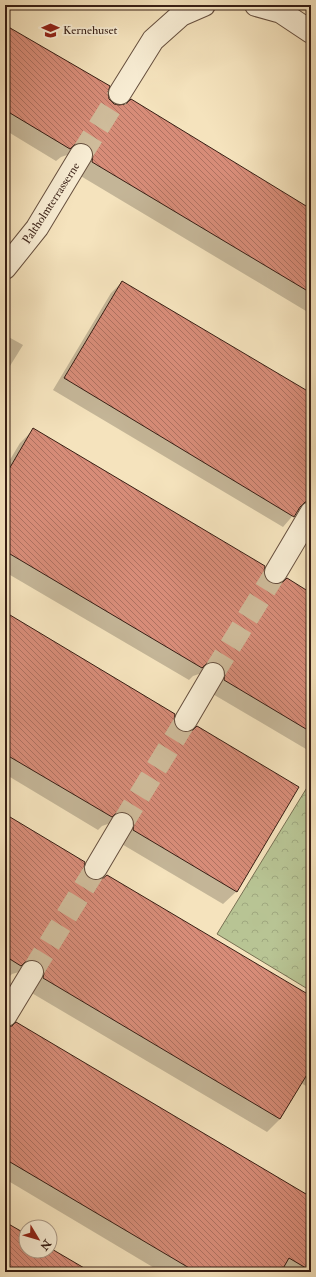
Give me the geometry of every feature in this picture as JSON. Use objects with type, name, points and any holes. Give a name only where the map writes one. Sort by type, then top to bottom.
[{"type":"street","points":[[120,93],[153,40],[181,15],[204,5]]},
{"type":"street","points":[[256,5],[281,12],[311,32]]},
{"type":"street","name":"Paltholmterrasserne","points":[[5,268],[37,228],[81,155]]},
{"type":"street","points":[[276,572],[311,513]]},
{"type":"street","points":[[186,720],[213,674]]},
{"type":"street","points":[[96,868],[122,824]]},
{"type":"street","points":[[6,1016],[32,972]]},
{"type":"green space","points":[[311,781],[311,991],[217,934]]},
{"type":"building","points":[[5,25],[110,86],[108,92],[109,99],[114,104],[126,104],[131,99],[311,209],[311,293],[92,162],[92,149],[88,145],[81,143],[75,144],[70,149],[5,110]]},
{"type":"building","points":[[122,281],[311,393],[311,501],[305,502],[294,517],[64,378]]},
{"type":"building","points":[[33,428],[265,566],[265,578],[269,583],[282,583],[287,578],[311,593],[311,732],[224,680],[224,668],[220,663],[207,663],[202,668],[5,551],[5,476]]},
{"type":"building","points":[[5,612],[175,714],[175,726],[179,731],[192,731],[197,726],[299,787],[237,892],[133,830],[133,818],[128,813],[116,813],[112,817],[5,754]]},
{"type":"building","points":[[5,814],[85,862],[85,874],[90,879],[102,879],[107,875],[311,996],[311,1068],[280,1119],[43,978],[43,966],[38,961],[26,961],[21,966],[5,956]]},
{"type":"building","points":[[16,1022],[311,1197],[311,1271],[289,1258],[281,1272],[196,1272],[5,1159],[5,1027],[12,1026]]},
{"type":"building","points":[[5,1222],[18,1229],[18,1259],[58,1259],[58,1253],[91,1272],[5,1272]]},
{"type":"tunnel","points":[[81,155],[120,93]]},
{"type":"tunnel","points":[[213,674],[276,572]]},
{"type":"tunnel","points":[[122,824],[186,720]]},
{"type":"tunnel","points":[[32,972],[96,868]]},
{"type":"place","name":"Kernehuset","points":[[50,30]]}]
